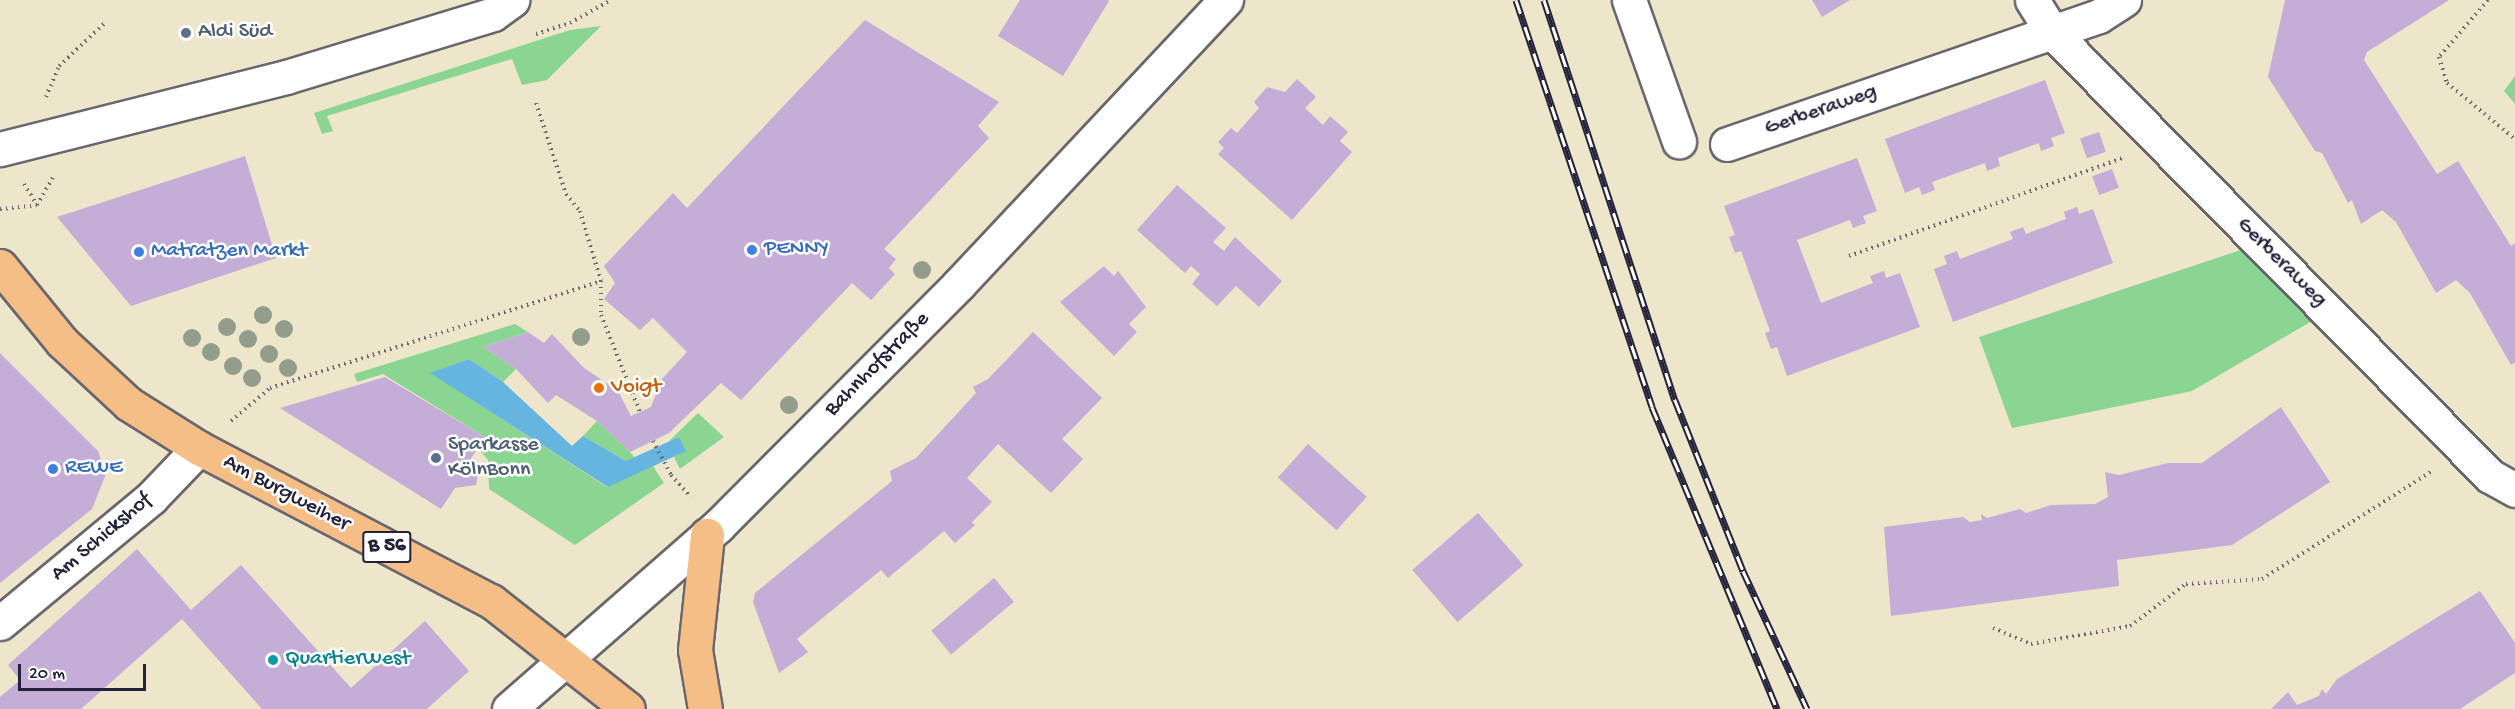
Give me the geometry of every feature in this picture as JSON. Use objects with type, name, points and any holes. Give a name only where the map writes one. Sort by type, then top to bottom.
[{"type":"main road","name":"Am Burgweiher","points":[[0,266],[62,342],[129,404],[199,448],[491,601],[568,657],[628,709]]},
{"type":"main road","points":[[705,709],[695,650],[707,535]]},
{"type":"street","points":[[0,149],[286,77],[493,14],[512,0]]},
{"type":"street","name":"Bahnhofstraße","points":[[509,709],[707,535],[960,284],[1226,0]]},
{"type":"street","points":[[1629,0],[1679,141]]},
{"type":"street","name":"Gerberaweg","points":[[2032,0],[2051,31],[2465,450],[2515,490]]},
{"type":"street","name":"Gerberaweg","points":[[1727,144],[2099,16],[2124,0]]},
{"type":"street","name":"Am Schickshof","points":[[0,622],[151,498],[199,448]]},
{"type":"path","points":[[570,23],[611,0]]},
{"type":"path","points":[[2488,0],[2439,57],[2447,83],[2515,139]]},
{"type":"path","points":[[45,98],[59,66],[106,22]]},
{"type":"path","points":[[536,103],[601,281],[601,315],[640,412]]},
{"type":"path","points":[[1849,256],[2163,143]]},
{"type":"path","points":[[23,181],[38,205]]},
{"type":"path","points":[[0,209],[24,206]]},
{"type":"path","points":[[199,448],[270,388],[601,281]]},
{"type":"path","points":[[653,441],[671,475]]},
{"type":"path","points":[[1993,628],[2031,644],[2130,626],[2186,584],[2262,579],[2465,450]]},
{"type":"green space","points":[[601,26],[547,80],[522,85],[512,59],[327,116],[333,131],[322,134],[314,113],[570,30]]},
{"type":"green space","points":[[2515,76],[2515,104],[2504,91]]},
{"type":"green space","points":[[2241,250],[2312,321],[2192,391],[2012,428],[1979,337]]},
{"type":"green space","points":[[515,324],[528,332],[483,347],[516,369],[503,382],[469,359],[431,373],[607,487],[653,466],[664,483],[575,545],[489,489],[488,460],[478,448],[485,437],[383,374],[357,382],[354,374]]},
{"type":"green space","points":[[698,413],[724,437],[680,469],[674,457],[685,450],[679,437],[668,442]]},
{"type":"green space","points":[[597,421],[636,459],[626,461],[583,436]]},
{"type":"water","points":[[469,359],[503,382],[572,446],[583,436],[626,461],[679,437],[686,451],[608,487],[430,373]]},
{"type":"building","points":[[1020,0],[1109,1],[1063,76],[998,36]]},
{"type":"building","points":[[1812,0],[1850,0],[1822,17]]},
{"type":"building","points":[[2285,0],[2449,0],[2367,52],[2364,60],[2437,174],[2458,161],[2511,246],[2515,243],[2515,362],[2511,365],[2470,293],[2456,280],[2436,293],[2396,222],[2382,210],[2361,224],[2352,200],[2348,203],[2322,153],[2315,151],[2268,77]]},
{"type":"building","points":[[865,20],[999,102],[978,126],[989,138],[884,249],[896,259],[889,268],[895,274],[871,300],[852,283],[741,400],[721,383],[669,433],[630,452],[597,421],[556,395],[548,403],[516,369],[483,347],[528,332],[544,343],[552,334],[584,368],[618,391],[631,416],[651,407],[662,379],[687,352],[653,318],[640,330],[604,299],[615,283],[604,266],[673,193],[687,208]]},
{"type":"building","points":[[1297,79],[1316,97],[1305,108],[1323,125],[1330,116],[1348,132],[1340,141],[1352,152],[1292,220],[1218,154],[1224,148],[1218,142],[1231,128],[1237,133],[1259,108],[1254,102],[1267,87],[1285,92]]},
{"type":"building","points":[[2045,80],[2065,133],[2051,138],[2054,146],[2041,151],[2039,143],[1998,158],[2000,166],[1987,171],[1985,163],[1932,182],[1935,190],[1922,195],[1919,187],[1905,193],[1885,139]]},
{"type":"building","points":[[2099,132],[2106,152],[2087,158],[2080,139]]},
{"type":"building","points":[[245,156],[276,258],[131,306],[57,217]]},
{"type":"building","points":[[1857,158],[1877,211],[1863,216],[1866,223],[1853,228],[1850,220],[1797,240],[1821,303],[1873,283],[1870,276],[1884,271],[1886,278],[1900,273],[1920,327],[1787,376],[1777,347],[1771,349],[1765,333],[1770,331],[1741,251],[1735,253],[1729,237],[1735,235],[1724,206]]},
{"type":"building","points":[[2112,169],[2119,188],[2099,195],[2092,176]]},
{"type":"building","points":[[1177,185],[1226,228],[1213,242],[1224,251],[1235,237],[1282,281],[1259,307],[1236,286],[1217,306],[1192,284],[1200,274],[1191,266],[1185,273],[1137,230]]},
{"type":"building","points":[[2077,207],[2079,214],[2093,209],[2113,263],[1953,322],[1934,269],[1947,264],[1944,256],[1957,251],[1960,259],[2013,239],[2010,232],[2023,227],[2026,234],[2066,219],[2064,212]]},
{"type":"building","points":[[1104,266],[1114,276],[1118,271],[1146,307],[1129,324],[1137,332],[1114,356],[1060,302]]},
{"type":"building","points":[[1033,332],[1102,398],[1062,439],[1083,459],[1051,493],[998,444],[967,478],[992,502],[972,522],[975,525],[955,543],[944,531],[888,578],[881,570],[797,639],[808,652],[779,673],[753,602],[755,593],[892,481],[890,471],[916,458],[976,393],[973,387],[988,379]]},
{"type":"building","name":"REWE","points":[[0,353],[98,451],[106,474],[92,509],[0,583]]},
{"type":"building","points":[[385,377],[485,437],[470,460],[479,468],[476,485],[455,488],[441,509],[280,408]]},
{"type":"building","points":[[2281,407],[2330,482],[2232,545],[2117,560],[2119,586],[1891,616],[1884,527],[1963,517],[1970,522],[1982,520],[1981,514],[1987,518],[2020,509],[2026,513],[2051,505],[2095,504],[2108,497],[2105,472],[2119,475],[2168,463],[2202,463]]},
{"type":"building","points":[[1308,444],[1367,497],[1337,530],[1278,477]]},
{"type":"building","points":[[1478,513],[1523,565],[1458,622],[1412,570]]},
{"type":"building","points":[[137,549],[191,610],[241,565],[351,688],[425,621],[469,671],[427,709],[262,709],[182,619],[81,709],[0,709],[0,697],[20,680],[8,665]]},
{"type":"building","points":[[994,578],[1014,602],[951,654],[931,631]]},
{"type":"building","points":[[2480,591],[2515,643],[2515,673],[2460,709],[2271,709],[2288,692],[2297,705],[2319,696],[2322,689],[2326,694],[2337,679]]},
{"type":"railway","points":[[1516,0],[1652,407],[1777,709]]},
{"type":"railway","points":[[1544,0],[1675,400],[1743,571],[1807,709]]},
{"type":"place","name":"Aldi Süd","points":[[186,33]]},
{"type":"place","name":"PENNY","points":[[752,250]]},
{"type":"place","name":"Matratzen Markt","points":[[139,252]]},
{"type":"place","name":"Voigt","points":[[599,388]]},
{"type":"place","name":"Sparkasse KölnBonn","points":[[436,458]]},
{"type":"place","name":"REWE","points":[[53,469]]},
{"type":"place","name":"QuartierWest","points":[[273,660]]}]
